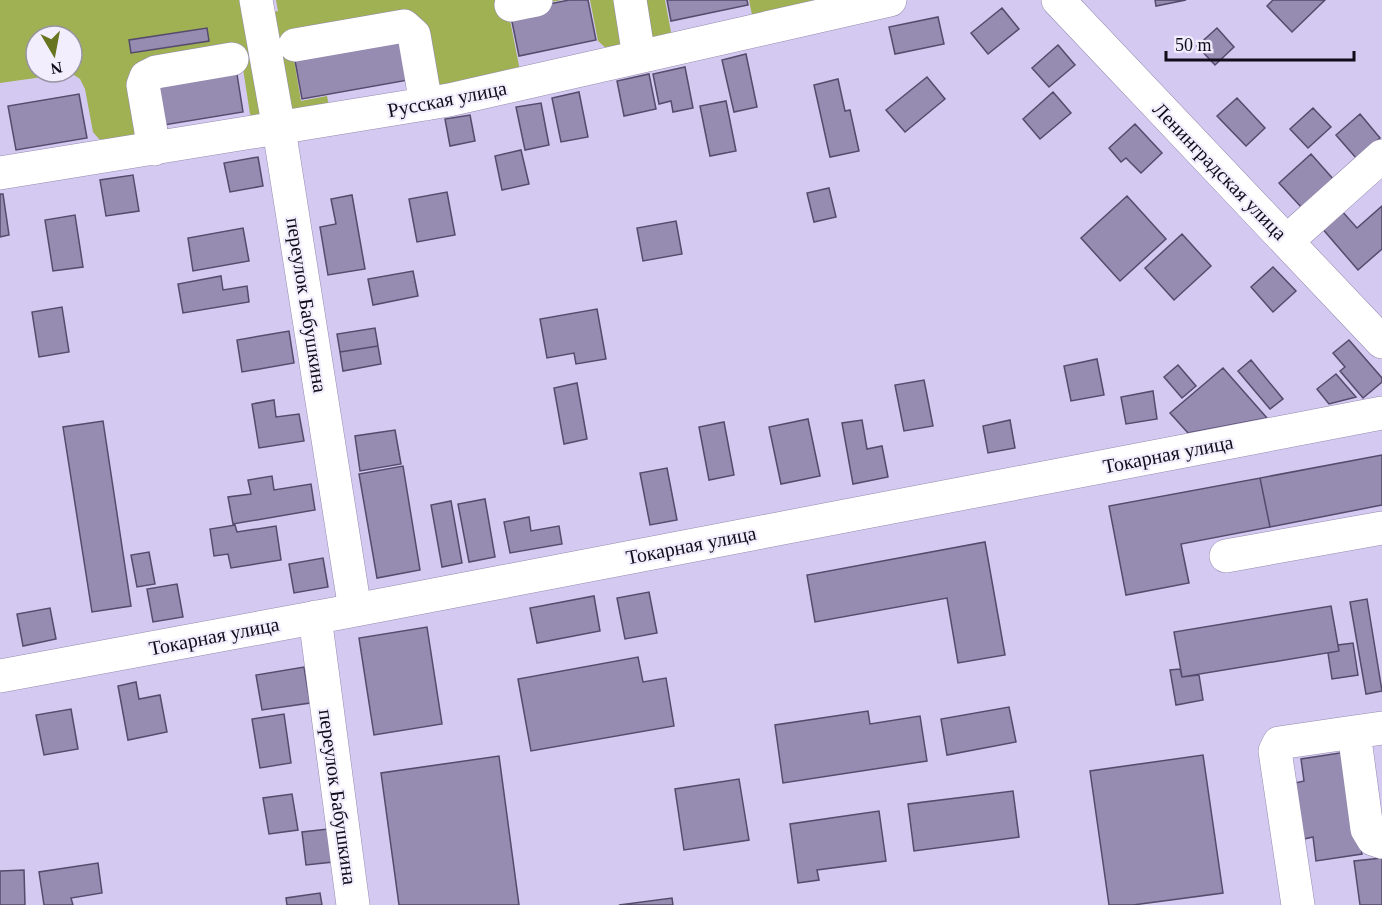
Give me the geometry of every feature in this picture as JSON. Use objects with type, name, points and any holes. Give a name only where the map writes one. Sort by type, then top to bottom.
[{"type":"street","name":"переулок Бабушкина","points":[[256,0],[279,129],[355,610]]},
{"type":"street","points":[[630,0],[639,57]]},
{"type":"street","name":"Русская улица","points":[[0,173],[426,104],[890,0]]},
{"type":"street","name":"Ленинградская улица","points":[[1058,0],[1382,342]]},
{"type":"street","points":[[296,45],[404,26],[414,34],[426,104]]},
{"type":"street","points":[[154,149],[143,85],[146,77],[156,72],[232,59]]},
{"type":"street","points":[[1287,241],[1382,156]]},
{"type":"street","name":"Токарная улица","points":[[0,676],[1382,413]]},
{"type":"street","points":[[1226,556],[1382,528]]},
{"type":"street","name":"переулок Бабушкина","points":[[315,617],[353,905]]},
{"type":"street","points":[[1299,905],[1275,751],[1279,743],[1368,730],[1367,829],[1373,839],[1382,842]]},
{"type":"green space","points":[[0,0],[247,0],[264,112],[254,119],[250,114],[242,62],[138,135],[107,142],[99,139],[93,132],[82,84],[84,24],[24,24],[24,80],[0,83]]},
{"type":"green space","points":[[276,0],[562,0],[508,10],[521,76],[419,100],[407,34],[293,54],[301,101],[327,96],[330,111],[290,123],[264,15],[278,11]]},
{"type":"green space","points":[[590,0],[665,0],[673,43],[618,59],[598,41]]},
{"type":"green space","points":[[749,0],[820,0],[754,25]]},
{"type":"building","points":[[569,0],[588,0],[596,40],[519,56],[510,12]]},
{"type":"building","points":[[667,0],[747,0],[748,5],[671,21]]},
{"type":"building","points":[[1155,0],[1186,0],[1156,6]]},
{"type":"building","points":[[1273,0],[1325,0],[1292,32],[1267,6]]},
{"type":"building","points":[[1002,8],[1019,29],[988,54],[971,33]]},
{"type":"building","points":[[938,17],[944,44],[895,54],[889,27]]},
{"type":"building","points":[[207,28],[209,41],[131,53],[129,40]]},
{"type":"building","points":[[1217,28],[1234,47],[1215,65],[1197,46]]},
{"type":"building","points":[[406,35],[414,79],[302,99],[294,55]]},
{"type":"building","points":[[1058,45],[1075,65],[1049,87],[1032,68]]},
{"type":"building","points":[[746,54],[757,107],[734,112],[722,60]]},
{"type":"building","points":[[685,67],[693,108],[673,112],[671,101],[659,104],[653,74]]},
{"type":"building","points":[[236,68],[243,112],[164,125],[157,80]]},
{"type":"building","points":[[649,74],[656,109],[624,116],[617,81]]},
{"type":"building","points":[[927,77],[945,99],[905,132],[886,110]]},
{"type":"building","points":[[838,79],[845,111],[850,110],[859,151],[830,157],[814,85]]},
{"type":"building","points":[[579,92],[588,137],[561,142],[552,98]]},
{"type":"building","points":[[1053,92],[1071,113],[1040,139],[1023,119]]},
{"type":"building","points":[[79,94],[87,138],[16,150],[8,106]]},
{"type":"building","points":[[1237,98],[1265,128],[1246,146],[1217,116]]},
{"type":"building","points":[[726,101],[736,151],[710,156],[700,106]]},
{"type":"building","points":[[541,103],[549,145],[525,150],[516,107]]},
{"type":"building","points":[[1313,108],[1331,127],[1308,148],[1290,129]]},
{"type":"building","points":[[1360,114],[1380,138],[1356,158],[1336,135]]},
{"type":"building","points":[[470,115],[475,141],[450,146],[445,119]]},
{"type":"building","points":[[1135,124],[1162,153],[1141,173],[1126,158],[1121,162],[1109,148]]},
{"type":"building","points":[[521,150],[529,184],[502,190],[495,156]]},
{"type":"building","points":[[1311,154],[1334,180],[1302,208],[1279,183]]},
{"type":"building","points":[[258,157],[263,186],[230,192],[224,163]]},
{"type":"building","points":[[133,175],[139,211],[106,216],[100,180]]},
{"type":"building","points":[[829,188],[836,217],[814,222],[807,193]]},
{"type":"building","points":[[447,192],[455,235],[417,242],[409,199]]},
{"type":"building","points":[[0,194],[3,194],[9,235],[0,237]]},
{"type":"building","points":[[352,195],[365,269],[328,275],[320,227],[336,224],[331,199]]},
{"type":"building","points":[[1127,196],[1166,239],[1120,281],[1081,238]]},
{"type":"building","points":[[1382,206],[1382,249],[1358,270],[1321,227],[1341,210],[1357,228]]},
{"type":"building","points":[[75,215],[83,267],[53,271],[45,220]]},
{"type":"building","points":[[676,221],[682,254],[643,261],[637,228]]},
{"type":"building","points":[[243,228],[249,261],[193,271],[188,238]]},
{"type":"building","points":[[1182,234],[1211,266],[1174,300],[1145,268]]},
{"type":"building","points":[[1273,267],[1296,291],[1273,312],[1251,287]]},
{"type":"building","points":[[413,271],[418,296],[373,305],[368,279]]},
{"type":"building","points":[[221,276],[223,290],[247,286],[249,302],[183,313],[178,284]]},
{"type":"building","points":[[62,307],[69,352],[39,357],[32,312]]},
{"type":"building","points":[[597,309],[606,359],[576,364],[574,353],[547,358],[540,319]]},
{"type":"building","points":[[375,328],[378,346],[340,352],[337,334]]},
{"type":"building","points":[[289,331],[294,363],[242,372],[237,340]]},
{"type":"building","points":[[1349,340],[1382,378],[1382,382],[1363,398],[1340,371],[1345,367],[1333,353]]},
{"type":"building","points":[[378,346],[381,364],[343,371],[340,352]]},
{"type":"building","points":[[1097,359],[1104,395],[1071,401],[1064,366]]},
{"type":"building","points":[[1251,360],[1283,399],[1270,409],[1238,371]]},
{"type":"building","points":[[1178,365],[1196,386],[1182,398],[1164,377]]},
{"type":"building","points":[[1223,368],[1267,418],[1188,433],[1170,413]]},
{"type":"building","points":[[1336,374],[1356,397],[1329,404],[1317,389]]},
{"type":"building","points":[[924,380],[933,426],[904,431],[895,385]]},
{"type":"building","points":[[577,383],[587,439],[564,444],[554,388]]},
{"type":"building","points":[[1153,391],[1157,419],[1126,424],[1121,397]]},
{"type":"building","points":[[274,400],[276,417],[299,414],[304,441],[259,448],[252,404]]},
{"type":"building","points":[[808,419],[820,476],[781,484],[769,427]]},
{"type":"building","points":[[862,420],[867,449],[882,446],[888,477],[853,484],[842,423]]},
{"type":"building","points":[[1010,420],[1015,448],[988,453],[983,426]]},
{"type":"building","points":[[103,421],[131,606],[92,612],[63,427]]},
{"type":"building","points":[[724,422],[734,475],[709,480],[699,427]]},
{"type":"building","points":[[395,430],[401,464],[360,471],[355,436]]},
{"type":"building","points":[[1382,455],[1382,505],[1270,527],[1260,478]]},
{"type":"building","points":[[403,466],[420,570],[377,578],[359,474]]},
{"type":"building","points":[[667,468],[677,520],[650,525],[640,473]]},
{"type":"building","points":[[272,476],[274,490],[311,484],[315,510],[233,524],[228,497],[251,494],[248,480]]},
{"type":"building","points":[[1260,478],[1270,527],[1181,544],[1189,583],[1126,595],[1109,506]]},
{"type":"building","points":[[485,499],[495,557],[469,562],[458,504]]},
{"type":"building","points":[[451,501],[462,563],[442,567],[431,505]]},
{"type":"building","points":[[529,517],[531,531],[559,526],[562,544],[510,553],[504,522]]},
{"type":"building","points":[[235,525],[237,532],[276,526],[281,560],[231,568],[228,554],[214,556],[210,529]]},
{"type":"building","points":[[985,542],[1005,655],[958,663],[947,598],[815,622],[807,575]]},
{"type":"building","points":[[149,552],[155,584],[137,587],[131,555]]},
{"type":"building","points":[[323,558],[328,587],[294,593],[289,564]]},
{"type":"building","points":[[177,584],[183,617],[153,622],[147,589]]},
{"type":"building","points":[[649,592],[657,633],[625,639],[617,598]]},
{"type":"building","points":[[594,596],[600,631],[537,643],[530,608]]},
{"type":"building","points":[[1367,599],[1382,691],[1366,694],[1350,602]]},
{"type":"building","points":[[1331,606],[1339,651],[1182,677],[1174,632]]},
{"type":"building","points":[[50,608],[56,639],[23,646],[17,614]]},
{"type":"building","points":[[427,627],[442,724],[374,735],[359,638]]},
{"type":"building","points":[[1353,643],[1358,675],[1332,679],[1328,653],[1339,651],[1338,645]]},
{"type":"building","points":[[638,657],[643,682],[666,678],[674,726],[531,751],[518,679]]},
{"type":"building","points":[[304,667],[310,703],[262,710],[256,675]]},
{"type":"building","points":[[1180,669],[1182,677],[1199,675],[1203,700],[1176,705],[1170,670]]},
{"type":"building","points":[[136,682],[139,699],[160,695],[167,732],[128,740],[118,686]]},
{"type":"building","points":[[1009,707],[1016,742],[947,755],[941,719]]},
{"type":"building","points":[[71,709],[78,749],[44,755],[36,715]]},
{"type":"building","points":[[868,711],[870,724],[920,716],[927,761],[783,783],[775,725]]},
{"type":"building","points":[[284,714],[291,763],[260,768],[252,719]]},
{"type":"building","points":[[1346,752],[1362,854],[1316,861],[1313,837],[1304,839],[1295,783],[1304,781],[1301,759]]},
{"type":"building","points":[[1203,755],[1223,893],[1133,905],[1109,905],[1090,771]]},
{"type":"building","points":[[499,756],[519,905],[399,905],[381,773]]},
{"type":"building","points":[[739,779],[749,840],[684,850],[675,789]]},
{"type":"building","points":[[1013,791],[1019,837],[914,851],[908,804]]},
{"type":"building","points":[[292,794],[298,830],[269,834],[263,798]]},
{"type":"building","points":[[879,811],[886,861],[817,870],[819,880],[798,883],[790,824]]},
{"type":"building","points":[[328,829],[333,862],[306,865],[302,832]]},
{"type":"building","points":[[1382,858],[1382,905],[1360,905],[1354,861]]},
{"type":"building","points":[[98,863],[102,893],[71,898],[73,905],[44,905],[39,872]]},
{"type":"building","points":[[24,870],[25,905],[0,905],[0,871]]},
{"type":"building","points":[[320,893],[322,905],[287,905],[286,898]]},
{"type":"building","points":[[672,898],[673,905],[619,905]]}]
